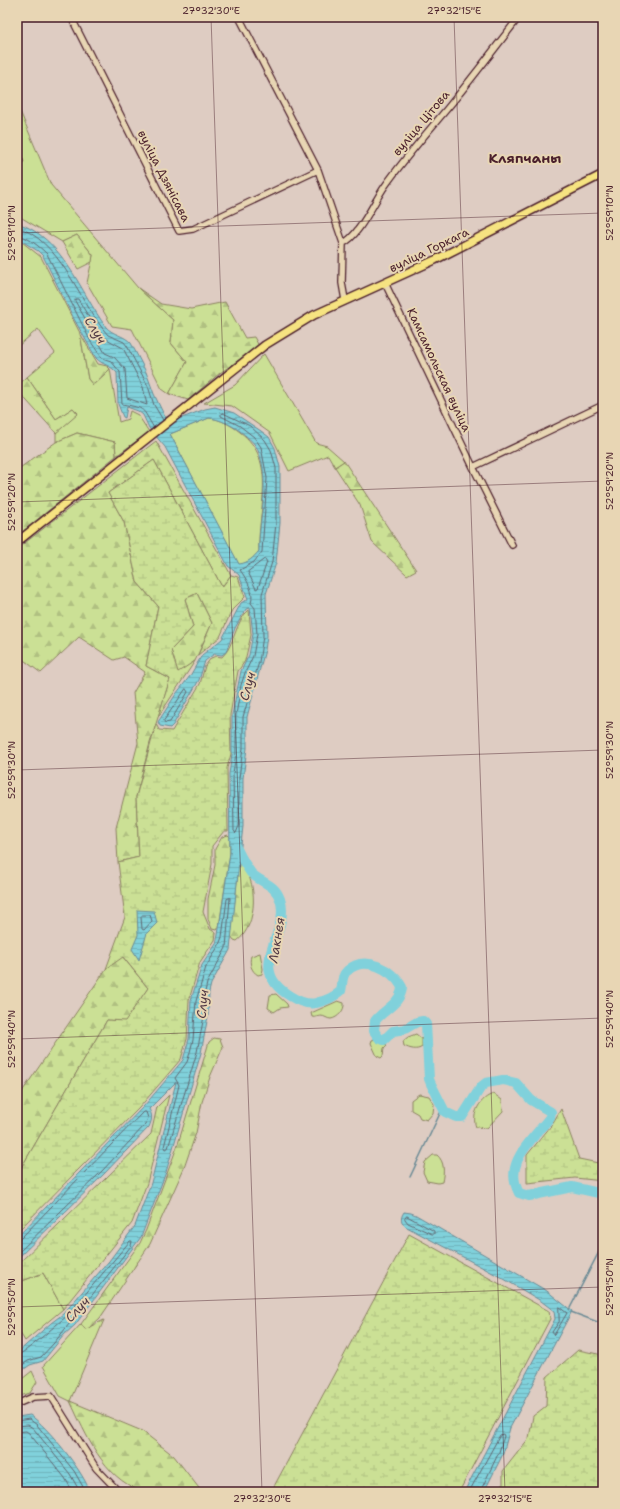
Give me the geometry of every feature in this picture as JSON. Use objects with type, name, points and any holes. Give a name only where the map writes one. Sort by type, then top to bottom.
[{"type":"main road","name":"вуліца Горкага","points":[[17,542],[265,345],[314,315],[385,283],[603,174]]},
{"type":"street","name":"вуліца Дзянісава","points":[[71,17],[179,232],[193,229],[318,170]]},
{"type":"street","points":[[239,17],[318,170],[343,243],[342,283],[345,300]]},
{"type":"street","name":"вуліца Цітова","points":[[343,243],[350,241],[356,235],[376,200],[397,169],[447,110],[519,17]]},
{"type":"street","name":"Камсамольская вуліца","points":[[385,283],[512,545]]},
{"type":"street","points":[[473,466],[603,405]]},
{"type":"street","points":[[17,1404],[32,1398],[51,1396],[96,1468],[119,1492]]},
{"type":"green space","points":[[17,104],[51,185],[138,288],[173,320],[171,343],[187,362],[169,394],[162,389],[132,329],[112,326],[87,283],[93,255],[77,235],[62,242],[17,215],[17,166],[24,162],[17,140]]},
{"type":"green space","points":[[77,235],[93,255],[92,262],[78,269],[62,242]]},
{"type":"green space","points":[[17,241],[22,242],[41,257],[80,333],[88,379],[93,385],[110,369],[119,422],[128,419],[130,411],[138,415],[149,432],[116,456],[115,442],[77,433],[56,442],[56,433],[78,413],[73,408],[56,419],[27,377],[55,353],[38,329],[17,347]]},
{"type":"green space","points":[[138,288],[161,304],[191,309],[225,302],[245,338],[254,337],[259,346],[220,373],[188,400],[169,394],[187,362],[171,343],[173,320]]},
{"type":"green space","points":[[80,333],[98,364],[107,366],[110,369],[93,385],[88,379]]},
{"type":"green space","points":[[264,354],[316,443],[327,446],[344,461],[335,467],[328,455],[289,471],[270,433],[232,406],[204,403],[235,385]]},
{"type":"green space","points":[[27,377],[56,419],[73,408],[78,414],[56,433],[17,390],[17,386]]},
{"type":"green space","points":[[209,418],[221,421],[233,427],[252,444],[259,457],[263,472],[259,551],[250,560],[239,565],[170,434]]},
{"type":"green space","points":[[77,433],[115,442],[116,456],[17,536],[17,470],[56,442]]},
{"type":"green space","points":[[156,441],[231,575],[222,587],[154,460],[108,493],[124,522],[137,582],[158,606],[146,666],[170,679],[150,743],[136,797],[139,857],[118,862],[116,828],[138,743],[133,693],[145,672],[124,657],[114,660],[79,637],[41,673],[17,655],[17,549]]},
{"type":"green space","points":[[154,460],[222,587],[231,575],[238,577],[245,597],[232,610],[220,637],[198,655],[212,623],[197,593],[185,599],[193,627],[171,650],[178,672],[195,661],[158,717],[170,679],[146,666],[158,606],[137,582],[124,522],[108,493]]},
{"type":"green space","points":[[344,461],[416,570],[407,575],[372,542],[360,505],[335,467]]},
{"type":"green space","points":[[197,593],[212,623],[195,661],[178,673],[171,650],[193,627],[185,599]]},
{"type":"green space","points":[[249,610],[251,635],[245,661],[238,671],[230,715],[231,754],[227,768],[228,831],[224,831],[212,846],[212,864],[203,912],[210,929],[216,933],[215,940],[200,962],[189,1000],[187,1039],[181,1059],[139,1108],[17,1232],[17,1175],[107,1020],[125,1021],[148,988],[123,957],[106,969],[125,917],[118,862],[139,857],[136,797],[156,724],[159,730],[172,731],[200,684],[205,666],[211,658],[216,656],[222,657],[226,652],[241,620]]},
{"type":"green space","points":[[228,835],[230,837],[230,853],[219,927],[217,930],[212,929],[208,919],[208,899],[215,865],[215,849],[222,837]]},
{"type":"green space","points":[[239,863],[246,870],[250,879],[253,890],[253,902],[249,925],[244,934],[237,941],[231,936]]},
{"type":"green space","points":[[260,953],[263,969],[262,974],[258,975],[252,969],[250,959],[251,956]]},
{"type":"green space","points":[[122,956],[148,988],[125,1022],[107,1020],[17,1175],[17,1099],[106,969]]},
{"type":"green space","points":[[276,994],[287,1004],[288,1007],[280,1008],[274,1012],[268,1008],[270,995]]},
{"type":"green space","points":[[338,1001],[344,1003],[344,1006],[342,1011],[336,1017],[328,1019],[322,1016],[312,1017],[311,1013]]},
{"type":"green space","points":[[416,1034],[422,1039],[422,1047],[413,1049],[404,1046],[403,1041]]},
{"type":"green space","points":[[214,1038],[220,1039],[223,1047],[210,1077],[202,1102],[196,1133],[184,1168],[150,1244],[100,1318],[89,1328],[85,1329],[81,1324],[140,1243],[146,1230],[177,1147],[209,1042]]},
{"type":"green space","points":[[376,1039],[387,1045],[384,1048],[383,1056],[381,1058],[377,1056],[371,1043],[372,1040]]},
{"type":"green space","points":[[419,1094],[429,1096],[434,1104],[433,1113],[427,1120],[420,1118],[418,1114],[411,1110],[411,1100]]},
{"type":"green space","points":[[494,1094],[502,1100],[503,1111],[487,1128],[476,1127],[475,1117],[478,1107],[485,1099]]},
{"type":"green space","points":[[169,1095],[147,1183],[132,1223],[63,1309],[43,1273],[17,1283],[17,1265],[151,1134],[157,1107]]},
{"type":"green space","points":[[561,1109],[579,1159],[603,1164],[603,1181],[575,1178],[527,1183],[527,1155],[551,1126]]},
{"type":"green space","points":[[433,1155],[437,1155],[443,1164],[442,1182],[438,1183],[427,1181],[423,1172],[425,1162]]},
{"type":"green space","points":[[409,1234],[549,1311],[550,1319],[459,1492],[271,1492]]},
{"type":"green space","points":[[43,1273],[63,1309],[25,1341],[17,1328],[17,1283]]},
{"type":"green space","points":[[104,1320],[70,1401],[60,1396],[43,1366],[81,1324],[85,1329]]},
{"type":"green space","points":[[578,1350],[603,1355],[603,1492],[503,1492],[503,1471],[529,1438],[533,1416],[546,1406],[547,1377]]},
{"type":"green space","points":[[32,1371],[37,1382],[30,1393],[17,1397],[17,1383]]},
{"type":"green space","points":[[70,1401],[142,1431],[174,1456],[202,1492],[145,1492],[128,1485],[116,1476],[97,1454],[89,1441]]},
{"type":"water","name":"Случ","points":[[17,223],[33,230],[47,240],[59,253],[79,282],[106,327],[131,343],[146,372],[165,417],[182,418],[205,409],[215,407],[234,413],[269,437],[275,448],[280,467],[280,523],[276,563],[266,594],[267,636],[265,650],[247,717],[247,748],[243,778],[243,826],[230,950],[211,984],[209,992],[208,1016],[201,1053],[166,1172],[141,1237],[75,1325],[64,1335],[43,1361],[30,1365],[17,1374],[17,1353],[63,1314],[109,1261],[135,1226],[151,1183],[176,1082],[149,1109],[152,1118],[149,1127],[104,1174],[17,1259],[17,1237],[144,1106],[183,1060],[189,1039],[191,1000],[202,965],[216,944],[218,935],[230,853],[229,774],[232,754],[232,715],[241,671],[249,655],[253,634],[250,608],[246,609],[235,628],[226,652],[222,655],[214,654],[205,661],[199,680],[173,725],[170,728],[160,726],[158,722],[176,694],[190,676],[202,655],[222,639],[241,603],[248,599],[239,575],[228,566],[165,447],[149,428],[143,415],[138,411],[127,407],[125,418],[123,417],[118,404],[117,373],[96,358],[74,319],[43,256],[38,251],[17,238]],"holes":[[[209,418],[221,421],[240,431],[254,443],[257,448],[264,473],[259,551],[245,563],[239,564],[170,434]]]},
{"type":"water","points":[[137,910],[154,911],[157,923],[147,933],[139,960],[132,949],[138,935]]},
{"type":"water","points":[[404,1212],[416,1215],[547,1291],[572,1311],[510,1428],[503,1454],[484,1492],[464,1492],[555,1319],[554,1311],[541,1301],[504,1279],[405,1226],[402,1220]]},
{"type":"water","points":[[30,1415],[46,1429],[64,1450],[80,1473],[90,1492],[17,1492],[17,1417]]},
{"type":"waterway","name":"Лакнея","points":[[237,849],[251,873],[271,886],[280,899],[282,911],[280,924],[269,962],[270,974],[277,985],[290,996],[306,1003],[313,1003],[329,998],[341,991],[342,980],[345,973],[354,966],[370,964],[385,970],[398,981],[402,987],[401,993],[399,998],[375,1021],[374,1031],[379,1038],[384,1040],[393,1031],[405,1029],[417,1022],[423,1021],[426,1024],[429,1079],[445,1112],[456,1117],[462,1117],[481,1087],[486,1083],[503,1080],[516,1083],[531,1100],[551,1112],[550,1117],[522,1152],[517,1161],[514,1171],[515,1182],[519,1193],[529,1196],[572,1187],[603,1194]]},
{"type":"waterway","points":[[410,1177],[443,1107]]},
{"type":"waterway","points":[[569,1310],[603,1244]]},
{"type":"waterway","points":[[571,1312],[603,1324]]},
{"type":"district","name":"Кляпчаны","points":[[525,158]]}]
